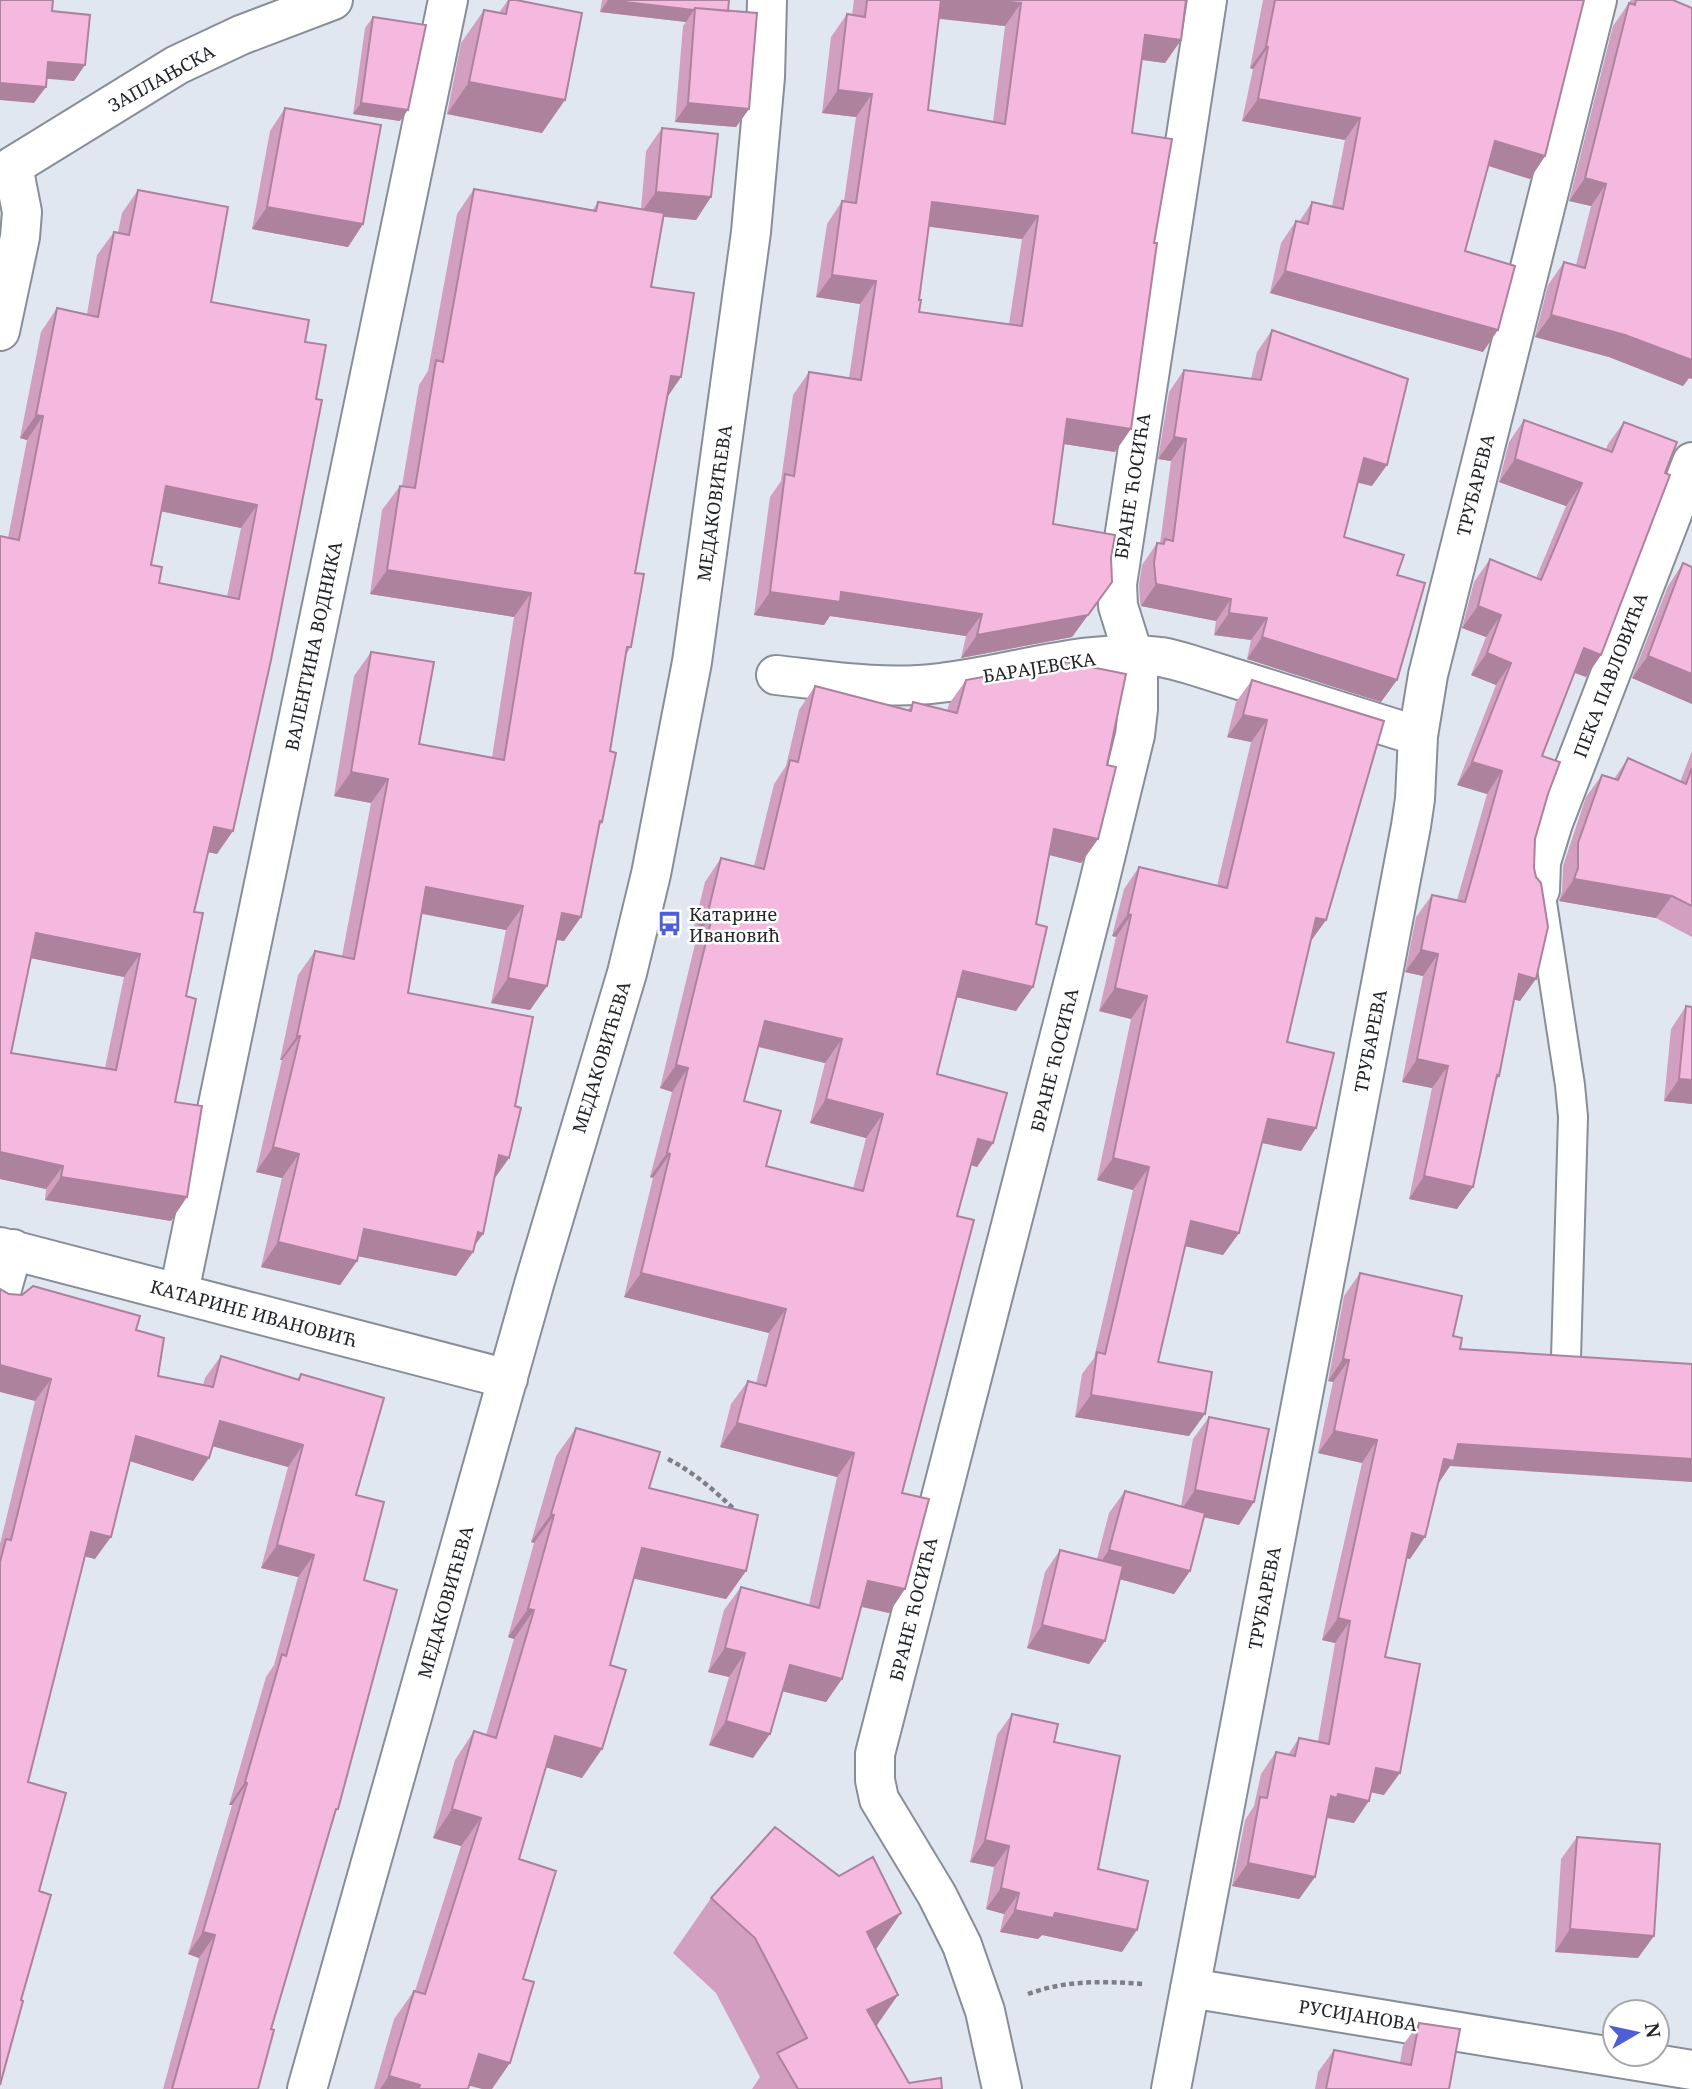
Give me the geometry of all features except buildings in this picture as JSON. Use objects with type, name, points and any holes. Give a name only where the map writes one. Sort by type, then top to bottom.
[{"type":"street","name":"ЗАПЛАЊСКА","points":[[6,171],[177,65],[241,35],[333,0]]},
{"type":"street","name":"ВАЛЕНТИНА ВОДНИКА","points":[[179,1292],[448,0]]},
{"type":"street","name":"МЕДАКОВИЋЕВА","points":[[307,2089],[534,1281],[627,973],[650,874],[692,663],[751,232],[765,76],[767,0]]},
{"type":"street","name":"БРАНЕ ЋОСИЋА","points":[[1002,2089],[985,2011],[962,1945],[937,1895],[879,1799],[875,1780],[875,1754],[1135,735],[1139,686],[1135,656],[1118,606],[1117,584],[1207,0]]},
{"type":"street","name":"ТРУБАРЕВА","points":[[1171,2089],[1411,826],[1418,736],[1428,675],[1597,0]]},
{"type":"street","points":[[0,331],[20,237],[22,212],[6,171]]},
{"type":"street","name":"ПЕКА ПАВЛОВИЋА","points":[[1539,890],[1541,862],[1553,823],[1692,462]]},
{"type":"street","name":"БАРАЈЕВСКА","points":[[776,675],[876,685],[939,684],[1074,658],[1161,657],[1418,736]]},
{"type":"street","points":[[0,1296],[6,1248]]},
{"type":"street","name":"КАТАРИНЕ ИВАНОВИЋ","points":[[6,1248],[508,1379]]},
{"type":"street","name":"РУСИЈАНОВА","points":[[1190,1987],[1692,2070]]},
{"type":"lane","points":[[1539,890],[1573,1117],[1566,1358]]},
{"type":"path","points":[[668,1459],[687,1468],[742,1516]]},
{"type":"path","points":[[985,2011],[1044,1988],[1084,1981],[1190,1987]]},
{"type":"place","name":"Катарине Ивановић","points":[[669,924]]}]
